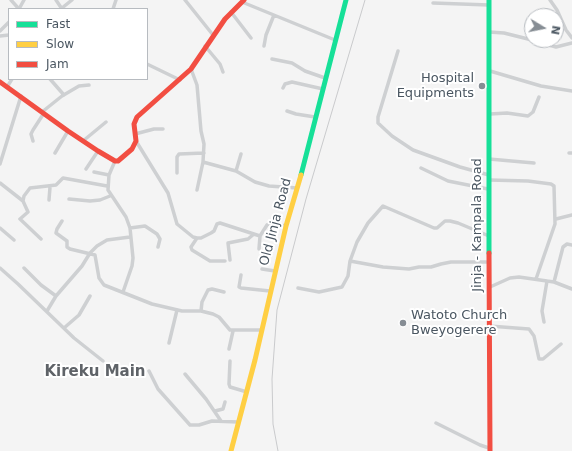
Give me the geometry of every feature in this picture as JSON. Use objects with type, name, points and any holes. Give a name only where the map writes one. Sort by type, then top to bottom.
[{"type":"main road","name":"Old Jinja Road","points":[[231,451],[262,330],[274,271],[346,0]]},
{"type":"main road","points":[[0,82],[68,131],[98,151],[115,161],[118,161],[127,154],[136,141],[134,124],[137,117],[191,69],[213,34],[231,12],[243,1]]},
{"type":"main road","name":"Jinja - Kampala Road","points":[[489,3],[490,449]]},
{"type":"street","points":[[11,0],[18,8]]},
{"type":"street","points":[[56,0],[62,8],[72,0]]},
{"type":"street","points":[[185,0],[213,34]]},
{"type":"street","points":[[550,0],[572,38]]},
{"type":"street","points":[[243,1],[335,40]]},
{"type":"street","points":[[433,3],[489,3]]},
{"type":"street","points":[[231,12],[251,38]]},
{"type":"street","points":[[264,46],[274,15]]},
{"type":"street","points":[[0,31],[8,23]]},
{"type":"street","points":[[489,32],[504,33],[524,38]]},
{"type":"street","points":[[205,46],[220,64],[223,72]]},
{"type":"street","points":[[398,51],[378,117],[378,123],[392,136],[419,153],[489,177],[553,185],[555,189],[556,219],[536,279]]},
{"type":"street","points":[[272,59],[292,63],[305,71],[325,78]]},
{"type":"street","points":[[148,64],[180,80]]},
{"type":"street","points":[[191,69],[197,85],[201,131],[204,141],[203,162],[197,190]]},
{"type":"street","points":[[489,71],[541,86],[572,90]]},
{"type":"street","points":[[7,87],[11,80]]},
{"type":"street","points":[[51,80],[64,95]]},
{"type":"street","points":[[283,88],[285,84],[292,82],[322,88]]},
{"type":"street","points":[[33,141],[33,130],[43,113],[64,95],[80,86],[89,85]]},
{"type":"street","points":[[0,164],[21,96]]},
{"type":"street","points":[[490,114],[507,113],[528,116],[533,112],[539,97]]},
{"type":"street","points":[[287,111],[315,117]]},
{"type":"street","points":[[83,141],[106,122]]},
{"type":"street","points":[[135,134],[154,129],[163,129]]},
{"type":"street","points":[[55,153],[68,131]]},
{"type":"street","points":[[136,141],[165,188],[177,224],[197,238]]},
{"type":"street","points":[[86,169],[98,151]]},
{"type":"street","points":[[177,173],[176,157],[179,154],[204,153]]},
{"type":"street","points":[[236,171],[240,154]]},
{"type":"street","points":[[490,159],[534,163]]},
{"type":"street","points":[[115,161],[109,175],[107,186],[110,196],[123,212],[130,228],[133,262],[123,292]]},
{"type":"street","points":[[203,162],[236,171],[249,179],[269,186],[297,188]]},
{"type":"street","points":[[421,168],[448,181],[489,190]]},
{"type":"street","points":[[94,172],[109,175]]},
{"type":"street","points":[[23,201],[24,196],[30,188],[50,187],[56,185],[63,178],[107,186]]},
{"type":"street","points":[[0,183],[23,201],[28,212],[20,219],[41,239]]},
{"type":"street","points":[[49,200],[50,187]]},
{"type":"street","points":[[70,199],[90,201],[100,200],[110,196]]},
{"type":"street","points":[[298,288],[319,292],[340,288],[344,285],[348,276],[350,261],[359,238],[368,223],[383,206],[434,228],[437,228],[443,222],[458,222],[489,236]]},
{"type":"street","points":[[556,219],[572,215]]},
{"type":"street","points":[[62,221],[56,233],[67,241],[67,247],[94,253],[97,257],[99,278],[101,283],[144,302],[176,310],[190,312],[201,311],[216,315],[232,331],[262,330]]},
{"type":"street","points":[[225,261],[210,261],[192,250],[191,247],[197,238],[213,232],[217,224],[220,222],[260,236]]},
{"type":"street","points":[[259,249],[260,236],[267,225],[270,223],[286,226]]},
{"type":"street","points":[[130,228],[145,226],[157,234],[160,239],[158,247]]},
{"type":"street","points":[[0,228],[14,240]]},
{"type":"street","points":[[230,260],[228,243],[248,239],[254,234]]},
{"type":"street","points":[[47,311],[56,296],[82,266],[90,253],[104,242],[119,238],[130,238]]},
{"type":"street","points":[[554,282],[563,247],[567,244],[572,245]]},
{"type":"street","points":[[350,261],[383,267],[409,269],[431,267],[450,262],[489,262]]},
{"type":"street","points":[[0,268],[64,328],[103,361]]},
{"type":"street","points":[[24,268],[41,285],[56,296]]},
{"type":"street","points":[[262,269],[274,271]]},
{"type":"street","points":[[241,275],[240,288],[270,290]]},
{"type":"street","points":[[490,286],[514,277],[554,282],[572,289]]},
{"type":"street","points":[[544,322],[542,311],[547,281]]},
{"type":"street","points":[[201,311],[202,302],[208,290],[212,289],[224,292]]},
{"type":"street","points":[[64,328],[79,315],[90,296]]},
{"type":"street","points":[[169,343],[176,310]]},
{"type":"street","points":[[489,326],[529,329],[534,336],[537,354],[540,359],[543,359],[561,344]]},
{"type":"street","points":[[229,349],[232,331]]},
{"type":"street","points":[[230,361],[230,386],[247,392]]},
{"type":"street","points":[[148,371],[158,389],[193,426],[212,421],[238,422]]},
{"type":"street","points":[[185,374],[215,411],[221,421]]},
{"type":"street","points":[[215,411],[223,409],[225,402]]},
{"type":"street","points":[[436,423],[490,449]]},
{"type":"railway","points":[[278,451],[273,424],[272,379],[277,310],[306,199],[365,0]]},
{"type":"traffic: fast","points":[[301,175],[346,0]]},
{"type":"traffic: fast","points":[[489,0],[489,253]]},
{"type":"traffic: slow","points":[[231,451],[255,360],[286,226],[301,175]]},
{"type":"traffic: jam","points":[[0,82],[68,131],[98,151],[115,161],[118,161],[132,149],[136,141],[134,124],[137,117],[191,69],[225,19],[244,0]]},
{"type":"traffic: jam","points":[[489,253],[490,451]]},
{"type":"place","name":"Hospital Equipments","points":[[482,86]]},
{"type":"place","name":"Watoto Church Bweyogerere","points":[[403,323]]},
{"type":"district","name":"Kireku Main","points":[[95,372]]}]
